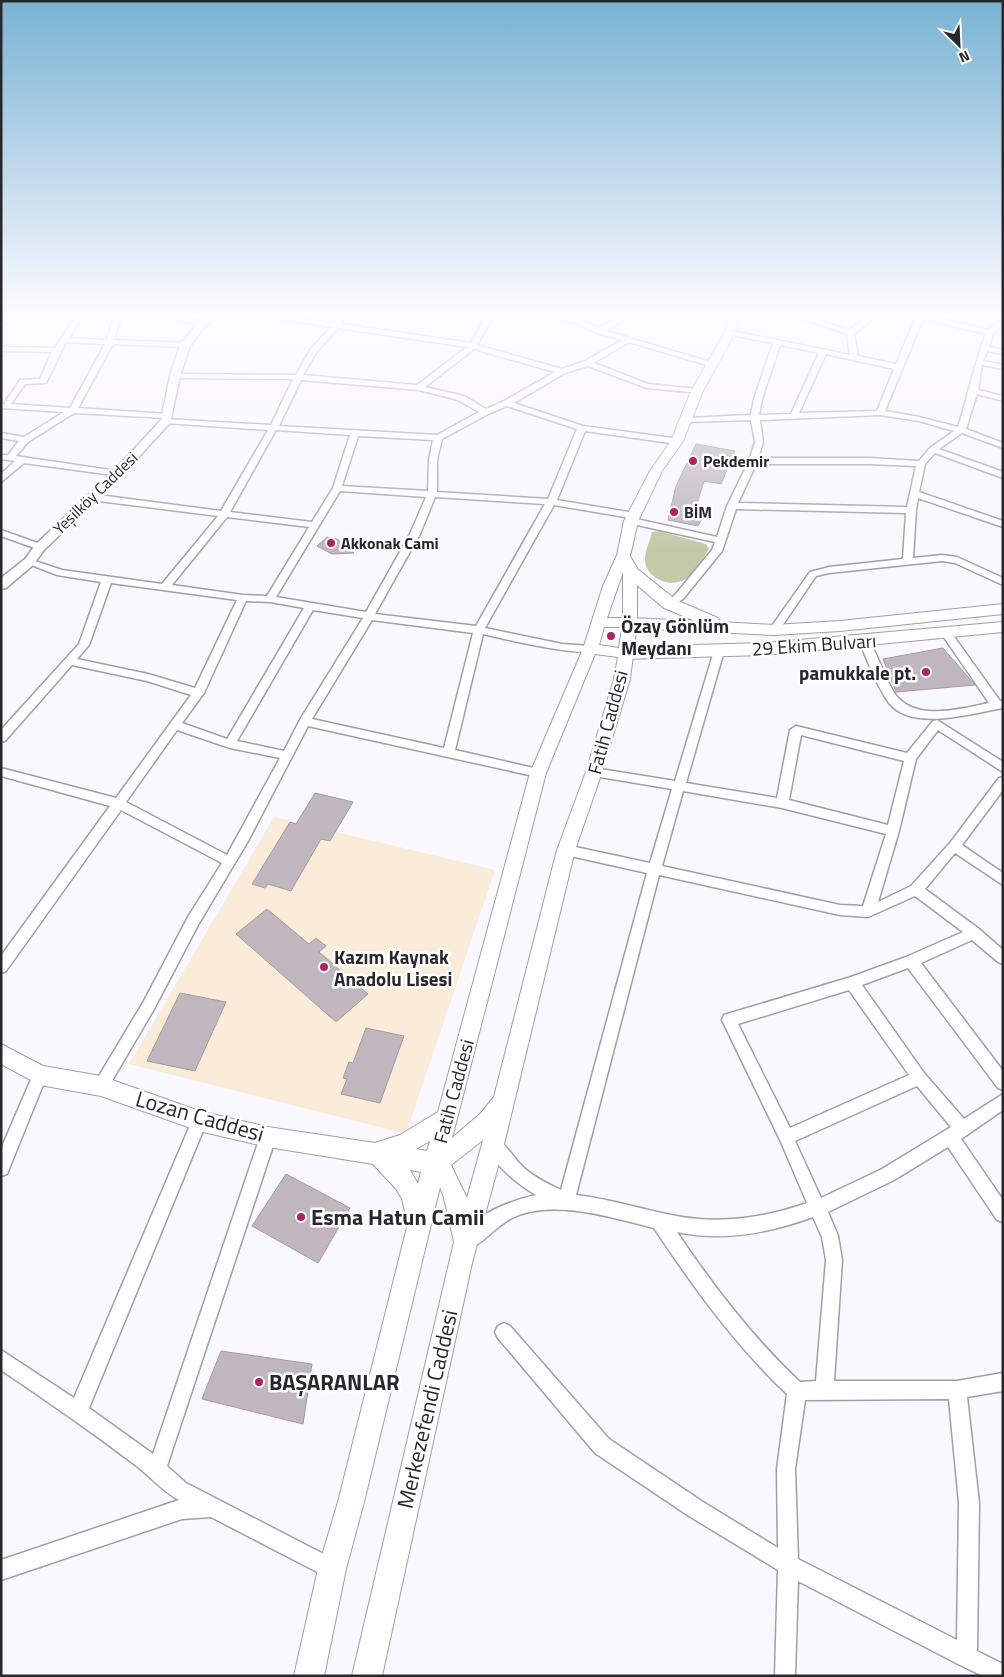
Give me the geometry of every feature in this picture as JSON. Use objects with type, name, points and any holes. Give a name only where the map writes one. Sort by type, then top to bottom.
[{"type":"main road","points":[[624,555],[633,519],[656,471],[677,441],[697,393]]},
{"type":"main road","name":"Fatih Caddesi","points":[[493,1144],[566,850],[594,772],[622,679],[624,653],[630,624],[630,572],[624,555]]},
{"type":"main road","name":"Fatih Caddesi","points":[[434,1162],[538,773],[590,649],[610,586],[624,555]]},
{"type":"main road","points":[[630,572],[670,604],[691,615],[730,629]]},
{"type":"main road","name":"29 Ekim Bulvarı","points":[[630,624],[774,630],[840,626],[1003,609]]},
{"type":"main road","points":[[600,622],[630,624]]},
{"type":"main road","name":"29 Ekim Bulvarı","points":[[624,653],[766,649],[1003,627]]},
{"type":"main road","points":[[590,649],[624,653]]},
{"type":"main road","name":"Lozan Caddesi","points":[[1,1054],[40,1075],[101,1086],[199,1121],[268,1136],[434,1162]]},
{"type":"main road","points":[[310,1676],[332,1569],[351,1502],[434,1162],[471,1136],[488,1120],[505,1097]]},
{"type":"main road","points":[[377,1153],[405,1144],[446,1120]]},
{"type":"main road","name":"Merkezefendi Caddesi","points":[[367,1676],[466,1244],[493,1144]]},
{"type":"main road","points":[[377,1153],[397,1170],[404,1180],[417,1209],[419,1223]]},
{"type":"main road","points":[[434,1162],[442,1169],[458,1205],[466,1244]]},
{"type":"street","points":[[4,406],[14,393]]},
{"type":"street","points":[[5,458],[25,440],[73,410],[82,393]]},
{"type":"street","points":[[166,419],[171,393]]},
{"type":"street","points":[[166,586],[224,514],[274,427],[290,393]]},
{"type":"street","points":[[441,393],[461,398],[485,412]]},
{"type":"street","points":[[4,406],[438,438],[524,393]]},
{"type":"street","points":[[670,604],[679,597],[717,552],[732,506],[753,462],[759,442],[755,417],[760,393]]},
{"type":"street","points":[[794,416],[804,393]]},
{"type":"street","points":[[880,413],[888,393]]},
{"type":"street","points":[[908,562],[911,510],[921,464],[933,450],[962,430],[973,393]]},
{"type":"street","points":[[982,393],[1003,399]]},
{"type":"street","points":[[507,403],[582,428],[677,441]]},
{"type":"street","points":[[687,420],[880,413],[919,419],[962,430],[1003,446]]},
{"type":"street","name":"Yeşilköy Caddesi","points":[[1,585],[29,562],[40,546],[116,474],[166,419]]},
{"type":"street","points":[[448,754],[479,630],[551,502],[582,428]]},
{"type":"street","points":[[270,598],[337,488],[355,432]]},
{"type":"street","points":[[1,435],[25,440]]},
{"type":"street","points":[[101,1086],[149,1005],[193,921],[230,862],[305,721],[369,616],[415,534],[432,494],[434,460],[438,438]]},
{"type":"street","points":[[933,450],[1003,476]]},
{"type":"street","points":[[5,458],[116,474]]},
{"type":"street","points":[[1,480],[22,460]]},
{"type":"street","points":[[753,462],[869,461],[921,464]]},
{"type":"street","points":[[337,488],[551,502],[720,540]]},
{"type":"street","points":[[914,492],[1003,524]]},
{"type":"street","points":[[91,497],[314,526]]},
{"type":"street","points":[[732,506],[911,510]]},
{"type":"street","points":[[1,533],[40,546]]},
{"type":"street","points":[[774,630],[813,574],[829,570],[942,558],[957,560],[1003,582]]},
{"type":"street","points":[[29,562],[60,573],[243,598],[270,598],[369,616],[479,630],[562,647],[590,649]]},
{"type":"street","points":[[1,738],[84,645],[107,580]]},
{"type":"street","points":[[1,967],[198,693],[243,598]]},
{"type":"street","points":[[230,744],[311,605]]},
{"type":"street","points":[[868,912],[893,831],[910,758],[935,719],[1000,704],[946,633]]},
{"type":"street","points":[[864,641],[898,706],[912,713],[935,719],[1003,768]]},
{"type":"street","points":[[566,1201],[654,870],[719,650]]},
{"type":"street","points":[[70,661],[148,678],[198,693]]},
{"type":"street","points":[[305,721],[538,773]]},
{"type":"street","points":[[175,725],[230,744],[288,756]]},
{"type":"street","points":[[782,803],[796,730],[910,758]]},
{"type":"street","points":[[1,772],[118,803],[230,862]]},
{"type":"street","points":[[594,772],[782,803],[893,831]]},
{"type":"street","points":[[566,850],[840,910],[868,912],[916,890],[954,846],[1003,781]]},
{"type":"street","points":[[954,846],[1003,880]]},
{"type":"street","points":[[916,890],[974,933],[1003,958]]},
{"type":"street","points":[[824,1390],[834,1260],[830,1236],[786,1137],[729,1020],[852,983],[911,961],[974,933]]},
{"type":"street","points":[[911,961],[1003,1083]]},
{"type":"street","points":[[852,983],[956,1133],[1003,1214]]},
{"type":"street","points":[[1,1168],[40,1075]]},
{"type":"street","points":[[786,1137],[919,1078]]},
{"type":"street","points":[[493,1144],[508,1165],[529,1184],[566,1201],[705,1228],[761,1224],[818,1208],[899,1169],[1003,1101]]},
{"type":"street","points":[[78,1410],[199,1121]]},
{"type":"street","points":[[156,1470],[268,1136]]},
{"type":"street","points":[[466,1244],[479,1231],[513,1208],[535,1202],[566,1201]]},
{"type":"street","points":[[660,1220],[702,1285],[768,1364],[797,1391],[957,1390],[1003,1382]]},
{"type":"street","points":[[504,1332],[602,1446],[696,1509],[788,1565],[1003,1675]]},
{"type":"street","points":[[1,1358],[78,1410],[179,1490],[332,1569]]},
{"type":"street","points":[[957,1390],[969,1503],[967,1658]]},
{"type":"street","points":[[785,1676],[788,1565],[786,1469],[797,1391]]},
{"type":"street","points":[[1,1570],[182,1509],[212,1507]]},
{"type":"shaded area","name":"Kazım Kaynak Anadolu Lisesi","points":[[274,817],[495,870],[406,1134],[129,1064]]},
{"type":"green space","points":[[659,531],[706,544],[709,549],[695,571],[688,578],[678,582],[665,582],[653,576],[649,571],[646,566],[646,553],[652,532]]},
{"type":"building","points":[[696,444],[735,451],[721,484],[704,481],[695,510],[706,512],[698,526],[668,520],[676,486]]},
{"type":"building","name":"Akkonak Cami","points":[[327,537],[337,539],[354,553],[332,554],[317,546]]},
{"type":"building","name":"pamukkale pt.","points":[[943,648],[975,685],[896,692],[883,659]]},
{"type":"building","points":[[315,793],[353,802],[330,841],[321,839],[291,891],[268,884],[265,888],[252,884],[290,822],[296,824]]},
{"type":"building","points":[[267,909],[309,944],[316,938],[326,946],[319,952],[368,994],[336,1022],[236,934]]},
{"type":"building","points":[[180,993],[226,1002],[195,1071],[147,1061]]},
{"type":"building","points":[[366,1028],[404,1036],[380,1103],[341,1094],[347,1079],[343,1078],[349,1062],[353,1063]]},
{"type":"building","name":"Esma Hatun Camii","points":[[286,1174],[350,1208],[318,1263],[252,1226]]},
{"type":"building","name":"BAŞARANLAR","points":[[221,1351],[312,1364],[303,1424],[202,1399]]},
{"type":"place","name":"Pekdemir","points":[[693,461]]},
{"type":"place","name":"BİM","points":[[674,512]]},
{"type":"place","name":"Akkonak Cami","points":[[331,543]]},
{"type":"place","name":"Özay Gönlüm Meydanı","points":[[611,636]]},
{"type":"place","name":"pamukkale pt.","points":[[926,672]]},
{"type":"place","name":"Kazım Kaynak Anadolu Lisesi","points":[[324,967]]},
{"type":"place","name":"Esma Hatun Camii","points":[[301,1217]]},
{"type":"place","name":"BAŞARANLAR","points":[[259,1382]]}]
